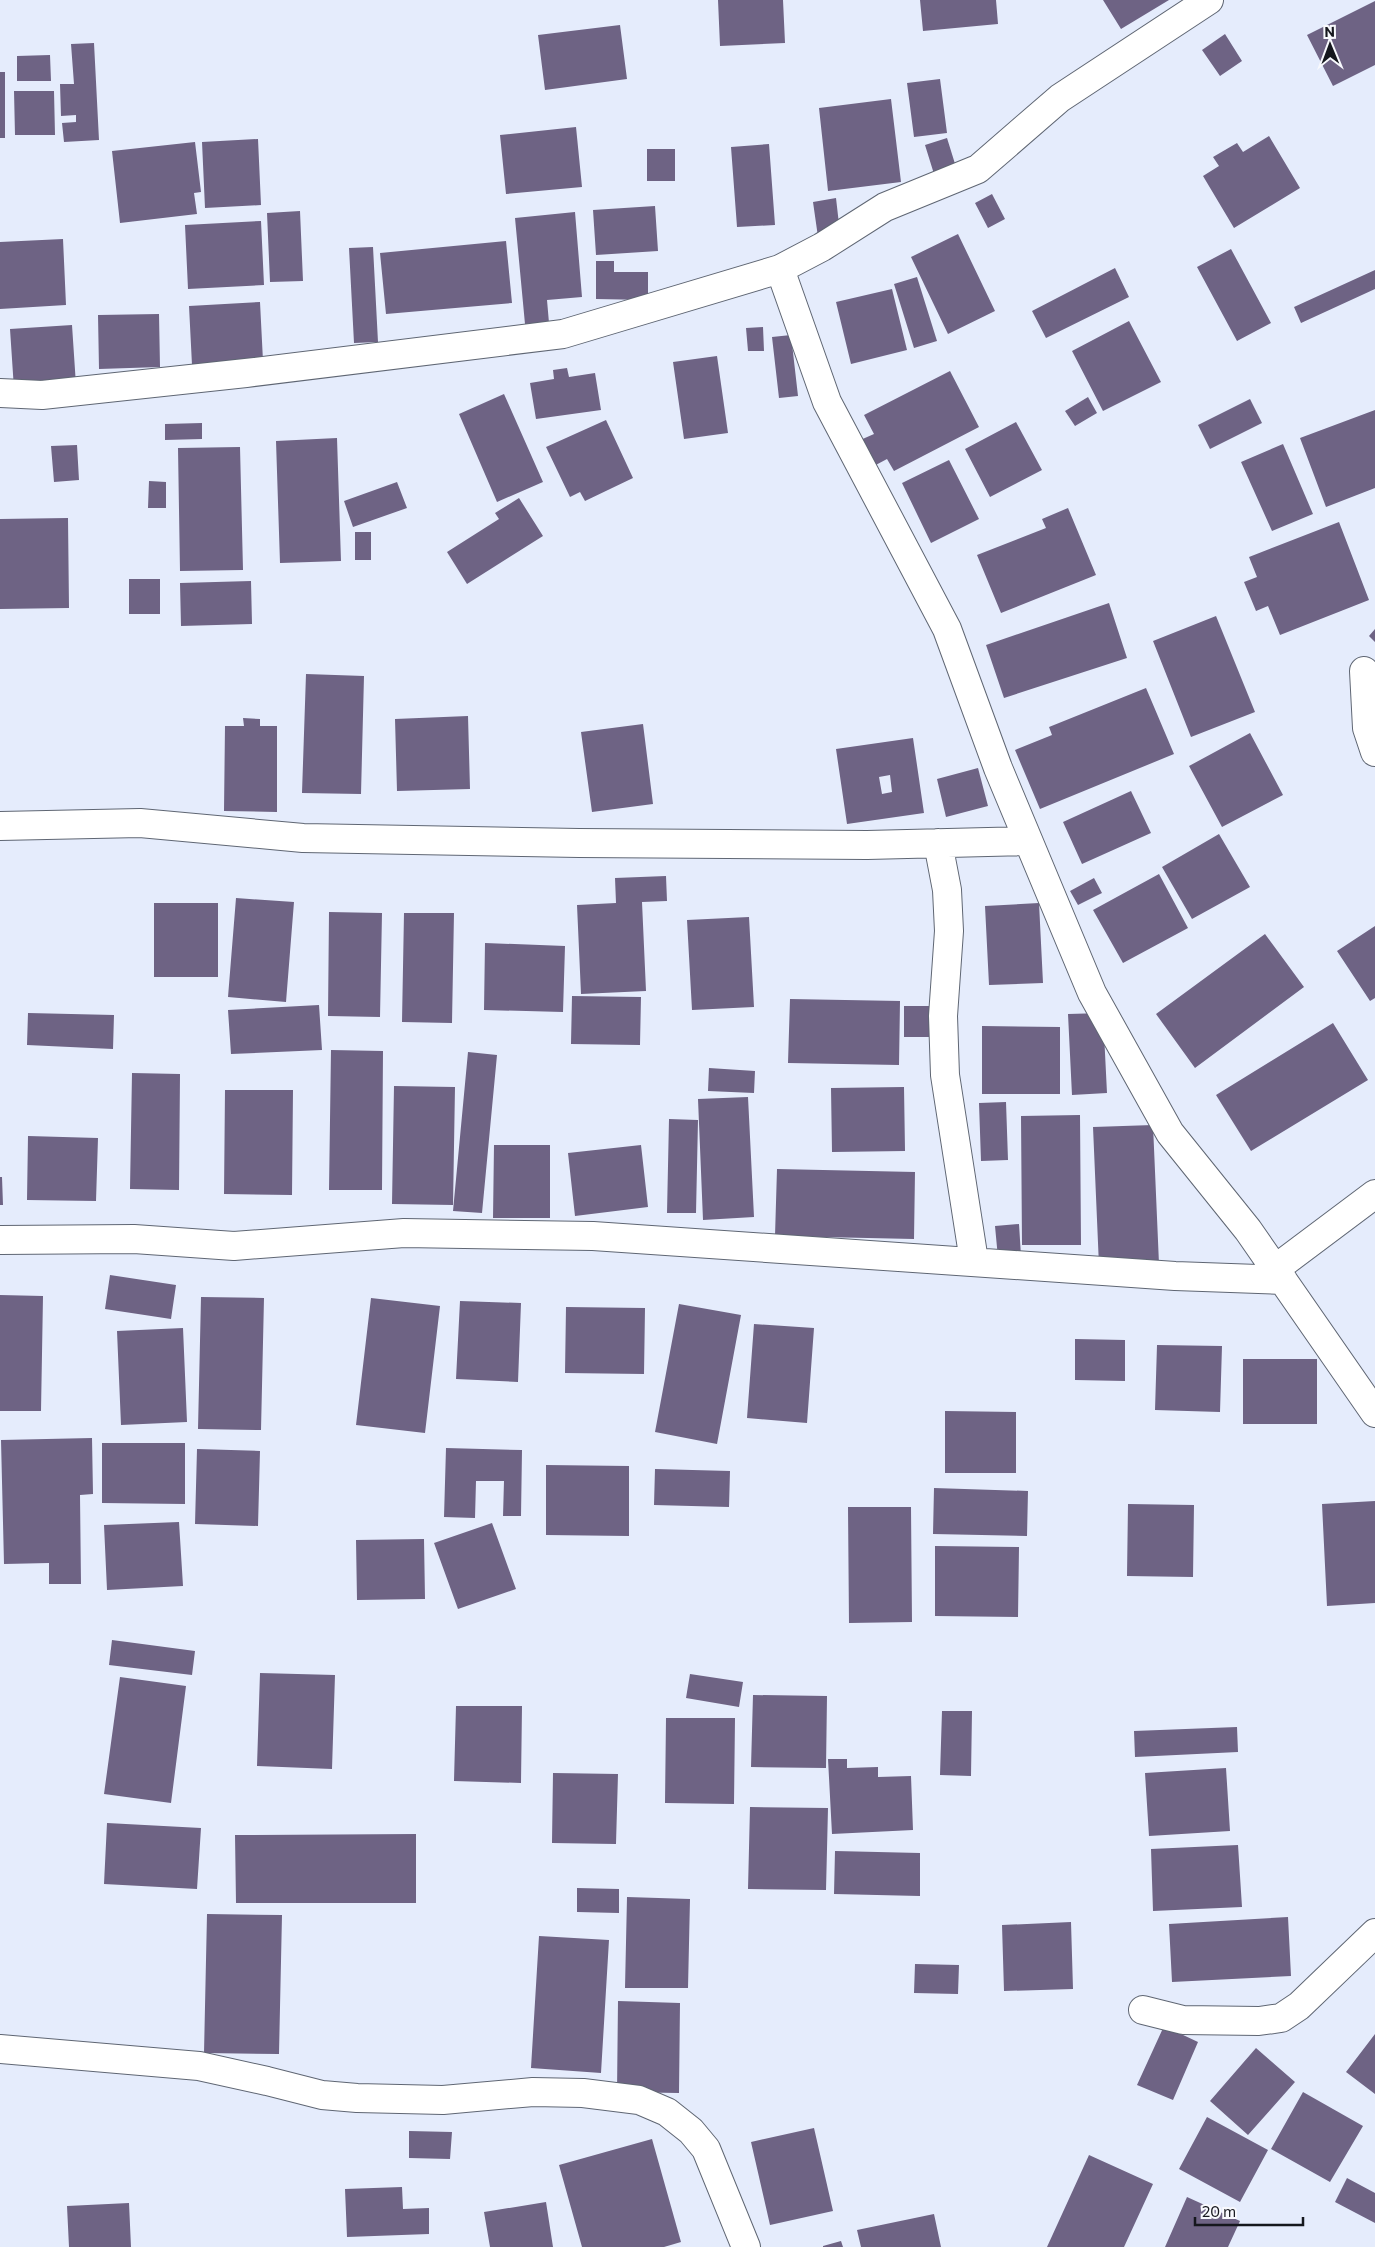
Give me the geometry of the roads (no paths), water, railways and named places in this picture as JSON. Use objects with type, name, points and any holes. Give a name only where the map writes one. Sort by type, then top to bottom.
[{"type":"street","points":[[0,393],[42,395],[91,390],[563,334],[780,269],[822,247],[885,207],[978,169],[1060,98],[1209,0]]},
{"type":"street","points":[[780,269],[827,402],[947,629],[998,768],[1092,993],[1170,1133],[1248,1230],[1375,1413]]},
{"type":"street","points":[[1364,671],[1367,728],[1375,752]]},
{"type":"street","points":[[0,826],[140,824],[303,838],[579,843],[938,844],[1028,841]]},
{"type":"street","points":[[938,844],[947,890],[949,931],[943,1016],[945,1075],[974,1262]]},
{"type":"street","points":[[0,1240],[134,1239],[234,1246],[404,1233],[593,1236],[1175,1276],[1279,1275],[1375,1194]]},
{"type":"street","points":[[1143,2010],[1183,2020],[1259,2021],[1281,2018],[1299,2006],[1375,1934]]},
{"type":"street","points":[[0,2049],[199,2066],[322,2095],[357,2098],[443,2100],[533,2092],[583,2093],[639,2100],[667,2112],[691,2131],[706,2149],[746,2247]]}]
